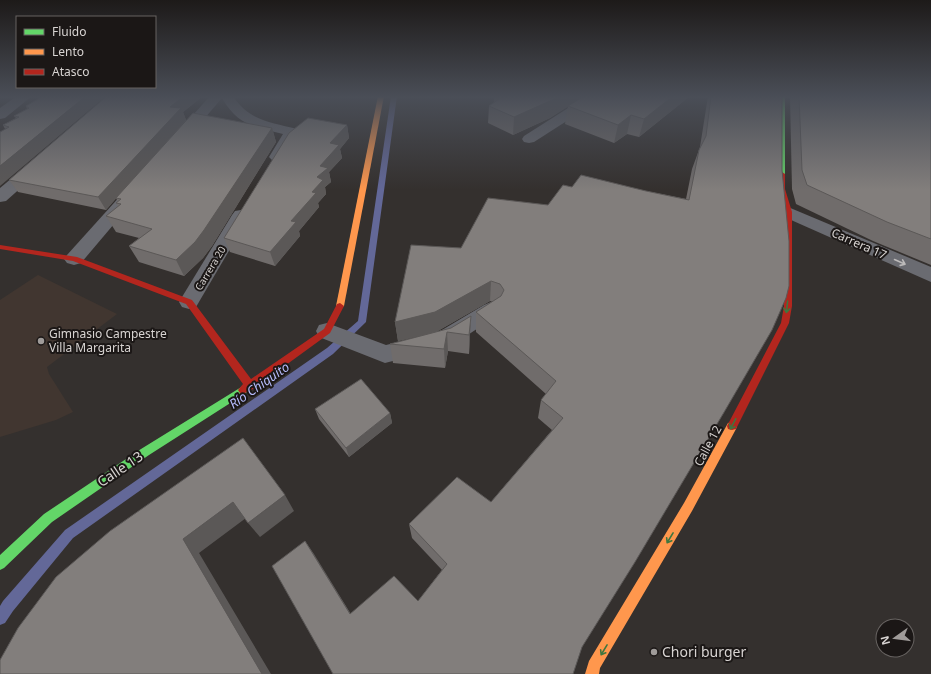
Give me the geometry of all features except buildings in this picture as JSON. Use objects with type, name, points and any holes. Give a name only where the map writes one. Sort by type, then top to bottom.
[{"type":"street","points":[[171,148],[189,127]]},
{"type":"street","points":[[267,173],[292,132],[275,127]]},
{"type":"street","points":[[374,127],[341,303],[331,333],[385,354],[443,340],[491,310]]},
{"type":"street","points":[[528,139],[546,127]]},
{"type":"street","name":"Calle 12","points":[[592,674],[594,666],[688,507],[759,376],[785,323],[788,306],[788,212],[782,182],[781,127]]},
{"type":"street","points":[[0,197],[47,157]]},
{"type":"street","points":[[74,260],[136,189]]},
{"type":"street","name":"Carrera 20","points":[[189,302],[251,200]]},
{"type":"street","name":"Carrera 17","points":[[788,212],[931,275]]},
{"type":"street","points":[[0,247],[74,260],[189,302],[250,386]]},
{"type":"street","name":"Calle 13","points":[[0,564],[48,518],[145,452],[331,333]]},
{"type":"shaded area","name":"Gimnasio Campestre Villa Margarita","points":[[38,275],[117,314],[47,367],[49,374],[73,412],[56,420],[0,437],[0,300]]},
{"type":"waterway","name":"Río Chiquito","points":[[0,618],[8,606],[69,534],[330,351],[362,322],[390,127]]},
{"type":"traffic: fast","points":[[782,127],[782,174]]},
{"type":"traffic: fast","points":[[0,564],[48,518],[145,452],[243,390]]},
{"type":"traffic: slow","points":[[340,306],[375,127]]},
{"type":"traffic: slow","points":[[592,674],[594,666],[688,507],[732,426]]},
{"type":"traffic: jam","points":[[732,426],[785,323],[788,306],[788,212],[782,189],[782,174]]},
{"type":"traffic: jam","points":[[0,247],[74,259],[189,302],[250,386]]},
{"type":"traffic: jam","points":[[243,390],[327,331],[340,306]]},
{"type":"place","name":"Gimnasio Campestre Villa Margarita","points":[[41,341]]},
{"type":"place","name":"Chori burger","points":[[654,652]]}]
